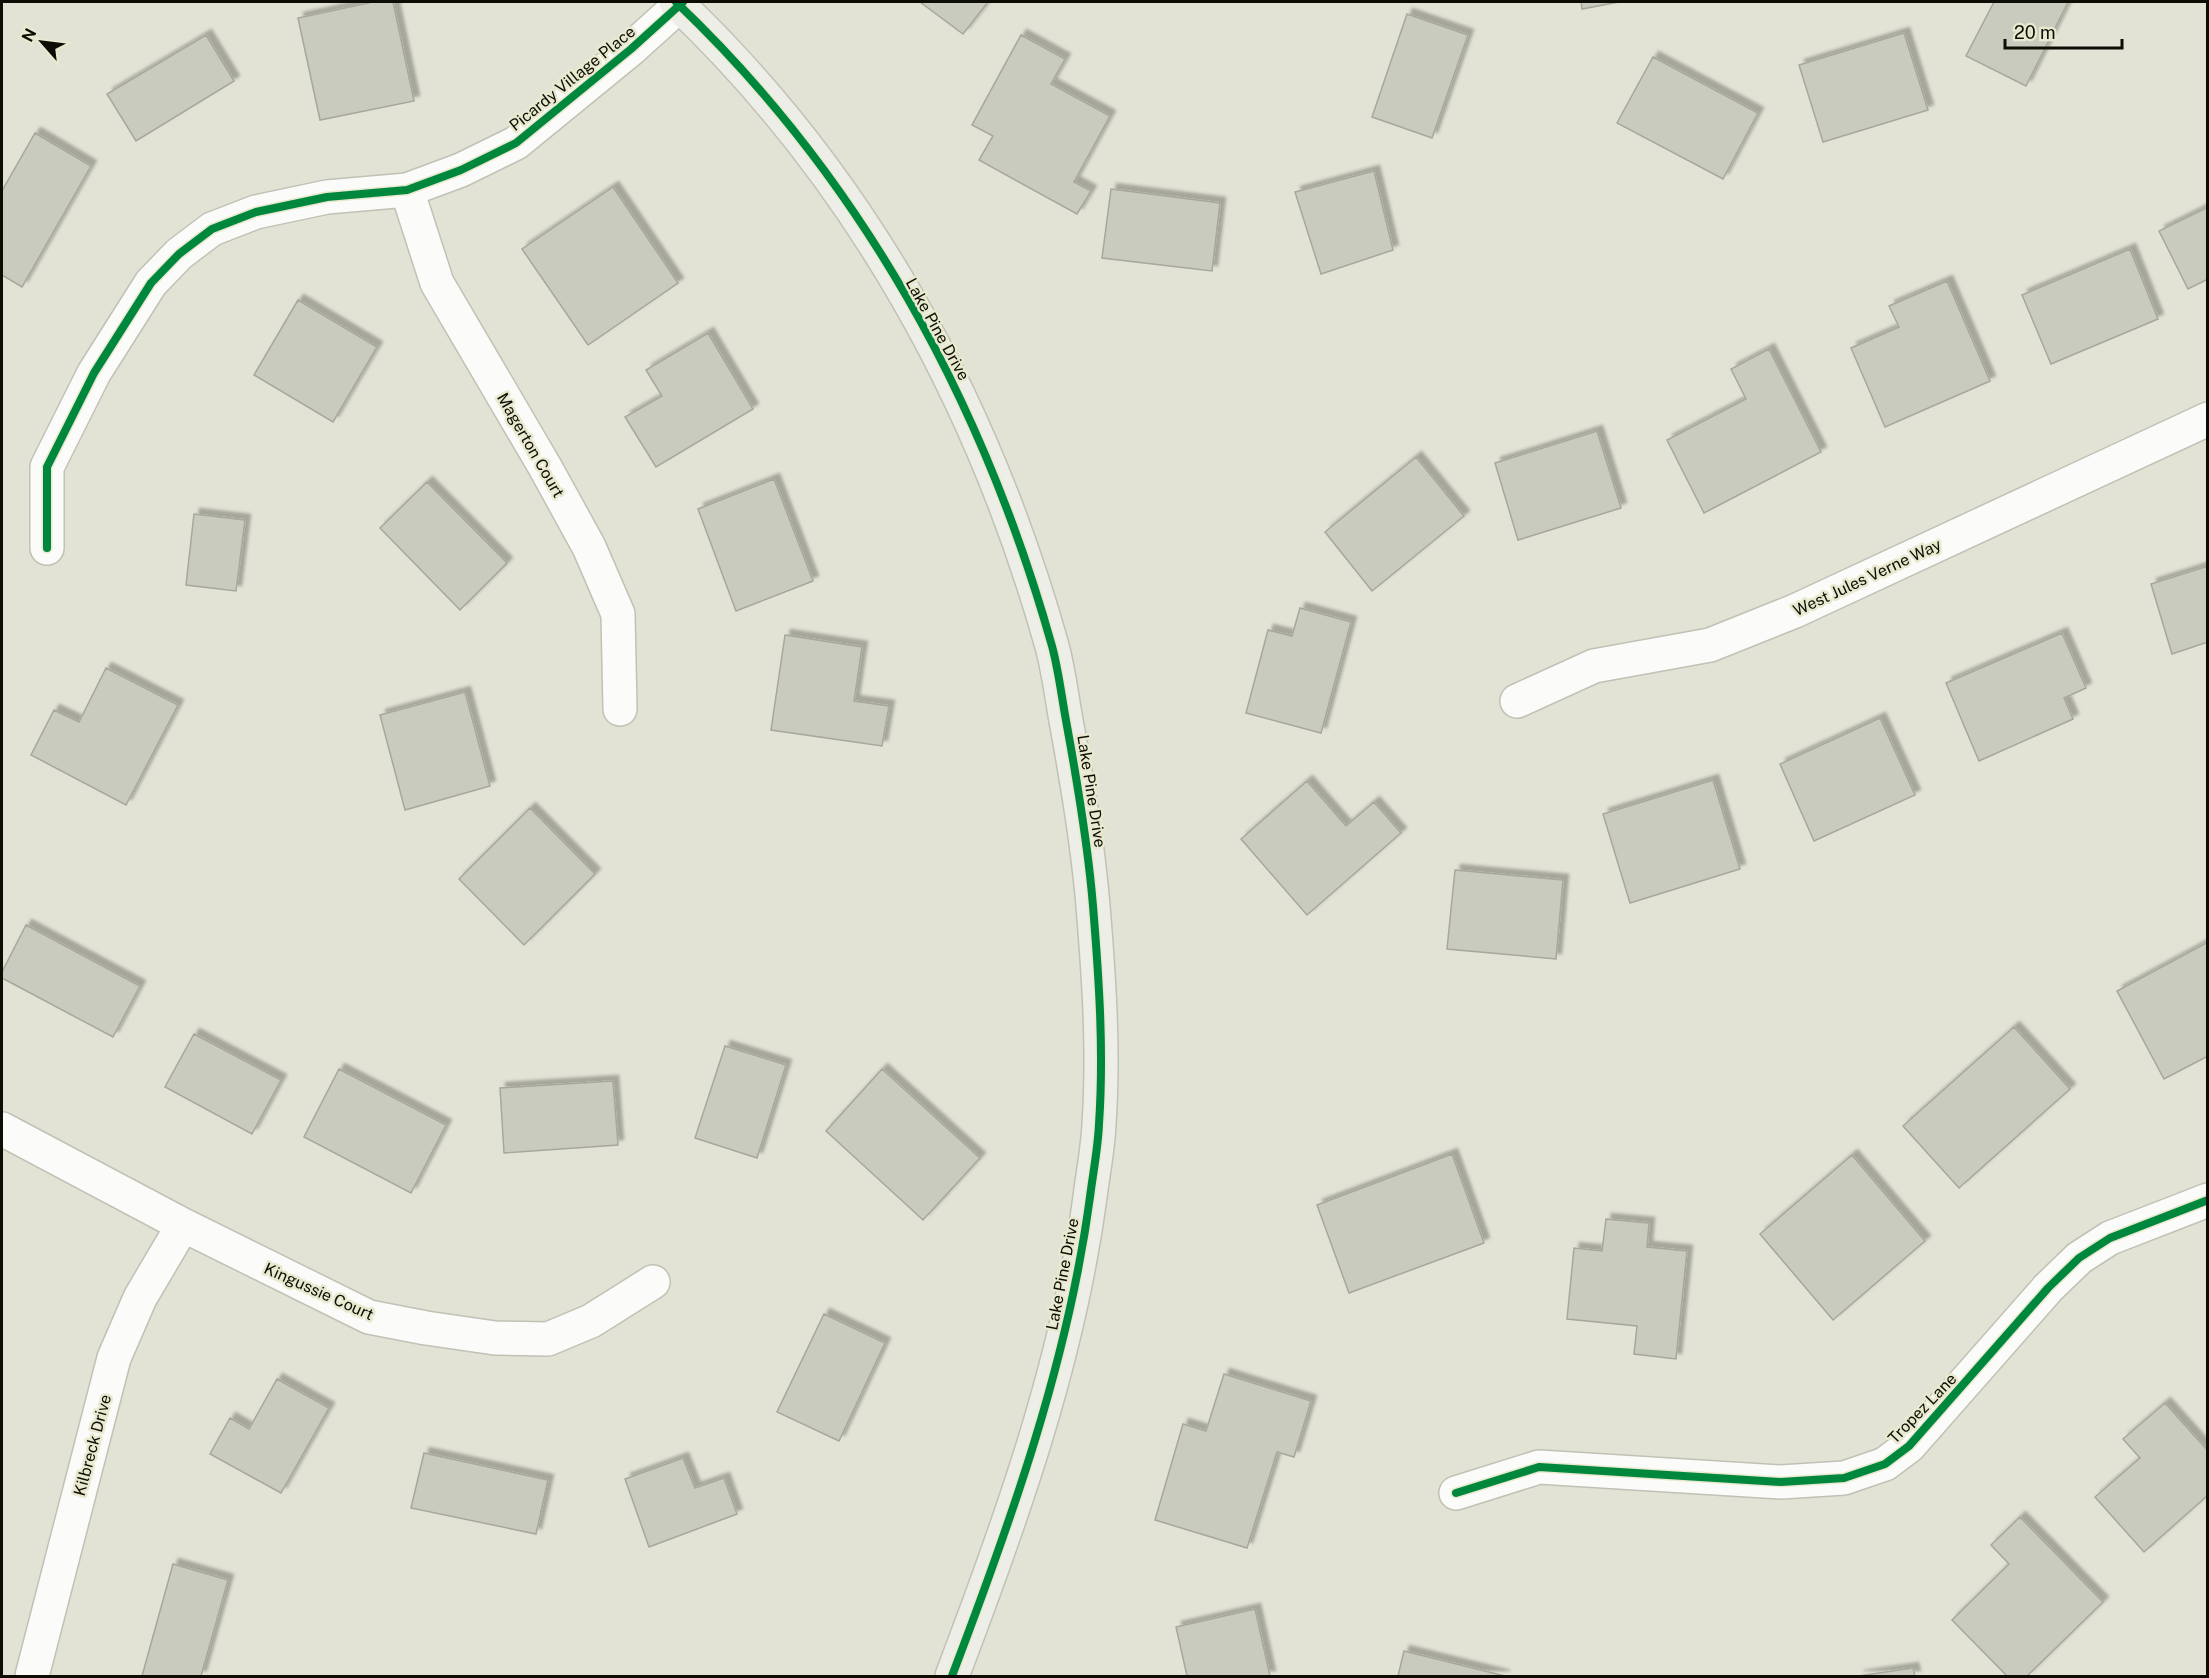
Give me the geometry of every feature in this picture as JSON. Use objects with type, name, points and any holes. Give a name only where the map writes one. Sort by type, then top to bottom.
[{"type":"main road","name":"Lake Pine Drive","points":[[680,3],[793,126],[863,225],[932,339],[1007,505],[1053,650],[1086,829],[1101,1011],[1100,1126],[1085,1237],[1059,1361],[995,1563],[952,1677]]},
{"type":"street","name":"Picardy Village Place","points":[[47,548],[47,467],[94,373],[151,283],[179,254],[212,229],[256,212],[327,198],[407,190],[461,170],[516,143],[680,3]]},
{"type":"street","name":"Magerton Court","points":[[407,190],[437,284],[589,547],[618,614],[620,709]]},
{"type":"street","name":"West Jules Verne Way","points":[[1517,701],[1594,666],[1710,645],[1795,611],[2208,419]]},
{"type":"street","name":"Kingussie Court","points":[[2,1129],[183,1225],[369,1317],[426,1329],[495,1338],[548,1340],[591,1321],[653,1282]]},
{"type":"street","name":"Tropez Lane","points":[[1456,1493],[1539,1467],[1781,1482],[1844,1478],[1885,1464],[1909,1446],[2048,1288],[2079,1258],[2110,1238],[2208,1200]]},
{"type":"street","name":"Kilbreck Drive","points":[[32,1677],[114,1358],[140,1298],[183,1225]]},
{"type":"building","points":[[373,2],[393,2],[414,101],[320,120],[298,18]]},
{"type":"building","points":[[920,2],[988,2],[963,34]]},
{"type":"building","points":[[1581,2],[1619,2],[1582,9]]},
{"type":"building","points":[[1994,2],[2068,2],[2026,86],[1966,56]]},
{"type":"building","points":[[1407,14],[1468,35],[1432,138],[1372,117]]},
{"type":"building","points":[[1904,33],[1928,110],[1823,142],[1799,65]]},
{"type":"building","points":[[206,35],[234,81],[136,141],[107,94]]},
{"type":"building","points":[[1021,35],[1065,59],[1051,84],[1110,116],[1074,182],[1091,191],[1077,214],[979,160],[993,136],[972,125]]},
{"type":"building","points":[[1653,57],[1758,113],[1723,179],[1617,123]]},
{"type":"building","points":[[35,133],[91,166],[22,287],[2,275],[2,191]]},
{"type":"building","points":[[1374,171],[1393,250],[1321,274],[1295,192]]},
{"type":"building","points":[[613,187],[678,283],[588,345],[522,249]]},
{"type":"building","points":[[1111,189],[1220,203],[1212,271],[1102,258]]},
{"type":"building","points":[[2208,207],[2208,279],[2188,289],[2159,231]]},
{"type":"building","points":[[2130,249],[2158,319],[2051,364],[2022,295]]},
{"type":"building","points":[[1947,281],[1990,381],[1885,427],[1851,348],[1899,327],[1889,306]]},
{"type":"building","points":[[298,300],[377,347],[333,422],[254,375]]},
{"type":"building","points":[[708,333],[753,409],[656,467],[625,417],[662,396],[646,370]]},
{"type":"building","points":[[1769,349],[1821,452],[1704,513],[1667,440],[1746,399],[1731,369]]},
{"type":"building","points":[[1597,431],[1621,508],[1518,540],[1495,463]]},
{"type":"building","points":[[1416,457],[1464,516],[1372,591],[1325,532]]},
{"type":"building","points":[[774,479],[813,581],[736,611],[698,509]]},
{"type":"building","points":[[427,482],[507,563],[460,610],[380,528]]},
{"type":"building","points":[[194,514],[245,520],[236,591],[186,585]]},
{"type":"building","points":[[2208,566],[2208,642],[2172,654],[2151,584]]},
{"type":"building","points":[[1300,608],[1351,622],[1321,733],[1246,713],[1268,630],[1292,636]]},
{"type":"building","points":[[2062,633],[2086,688],[2064,698],[2073,719],[1979,761],[1946,683]]},
{"type":"building","points":[[785,635],[862,647],[854,701],[889,706],[882,746],[771,730]]},
{"type":"building","points":[[106,668],[178,705],[126,805],[31,755],[54,710],[79,722]]},
{"type":"building","points":[[465,692],[490,786],[405,810],[380,715]]},
{"type":"building","points":[[1880,718],[1915,795],[1814,841],[1780,764]]},
{"type":"building","points":[[1713,780],[1740,869],[1630,903],[1603,814]]},
{"type":"building","points":[[1307,781],[1346,826],[1374,802],[1401,833],[1307,915],[1241,839]]},
{"type":"building","points":[[530,808],[595,874],[524,945],[459,879]]},
{"type":"building","points":[[1455,870],[1563,880],[1556,959],[1447,949]]},
{"type":"building","points":[[26,925],[140,986],[113,1037],[2,978],[2,972]]},
{"type":"building","points":[[2208,942],[2208,1056],[2164,1079],[2117,991]]},
{"type":"building","points":[[2014,1027],[2070,1089],[1959,1188],[1903,1126]]},
{"type":"building","points":[[194,1034],[281,1080],[252,1134],[165,1087]]},
{"type":"building","points":[[725,1046],[786,1065],[757,1158],[695,1138]]},
{"type":"building","points":[[339,1069],[446,1125],[411,1193],[304,1137]]},
{"type":"building","points":[[882,1069],[980,1158],[923,1220],[826,1131]]},
{"type":"building","points":[[613,1081],[618,1145],[504,1153],[500,1088]]},
{"type":"building","points":[[1452,1154],[1484,1243],[1349,1293],[1317,1205]]},
{"type":"building","points":[[1852,1155],[1925,1241],[1833,1320],[1760,1234]]},
{"type":"building","points":[[1606,1219],[1649,1223],[1647,1247],[1687,1251],[1676,1359],[1634,1354],[1637,1326],[1567,1319],[1574,1248],[1602,1251]]},
{"type":"building","points":[[824,1314],[885,1343],[839,1441],[777,1412]]},
{"type":"building","points":[[1224,1374],[1311,1401],[1294,1457],[1277,1452],[1247,1548],[1155,1520],[1183,1424],[1206,1431]]},
{"type":"building","points":[[277,1379],[329,1408],[281,1493],[210,1454],[230,1418],[249,1429]]},
{"type":"building","points":[[2165,1403],[2208,1451],[2208,1495],[2144,1552],[2095,1497],[2140,1458],[2123,1439]]},
{"type":"building","points":[[424,1453],[548,1480],[536,1534],[411,1508]]},
{"type":"building","points":[[683,1458],[695,1488],[724,1478],[737,1514],[649,1547],[625,1479]]},
{"type":"building","points":[[2020,1517],[2103,1602],[2027,1676],[2007,1676],[1952,1620],[2009,1564],[1991,1545]]},
{"type":"building","points":[[173,1564],[228,1580],[201,1676],[142,1676]]},
{"type":"building","points":[[1255,1609],[1270,1676],[1187,1676],[1176,1627]]},
{"type":"building","points":[[1404,1651],[1505,1676],[1398,1676]]},
{"type":"building","points":[[1913,1668],[1915,1676],[1858,1676]]},
{"type":"cycle path","points":[[676,2],[742,70],[803,142],[858,219],[907,298],[951,381],[990,467],[1024,555],[1059,676],[1079,793],[1091,883],[1100,1015],[1101,1069],[1095,1160],[1080,1259],[1052,1380],[1016,1500],[952,1676]]},
{"type":"cycle path","points":[[47,548],[47,467],[94,373],[151,283],[179,254],[212,229],[256,212],[327,197],[407,190],[461,170],[516,143],[631,49],[683,2]]},
{"type":"cycle path","points":[[1456,1493],[1539,1467],[1781,1482],[1844,1478],[1885,1464],[1909,1446],[2048,1288],[2079,1258],[2110,1238],[2208,1200]]}]
